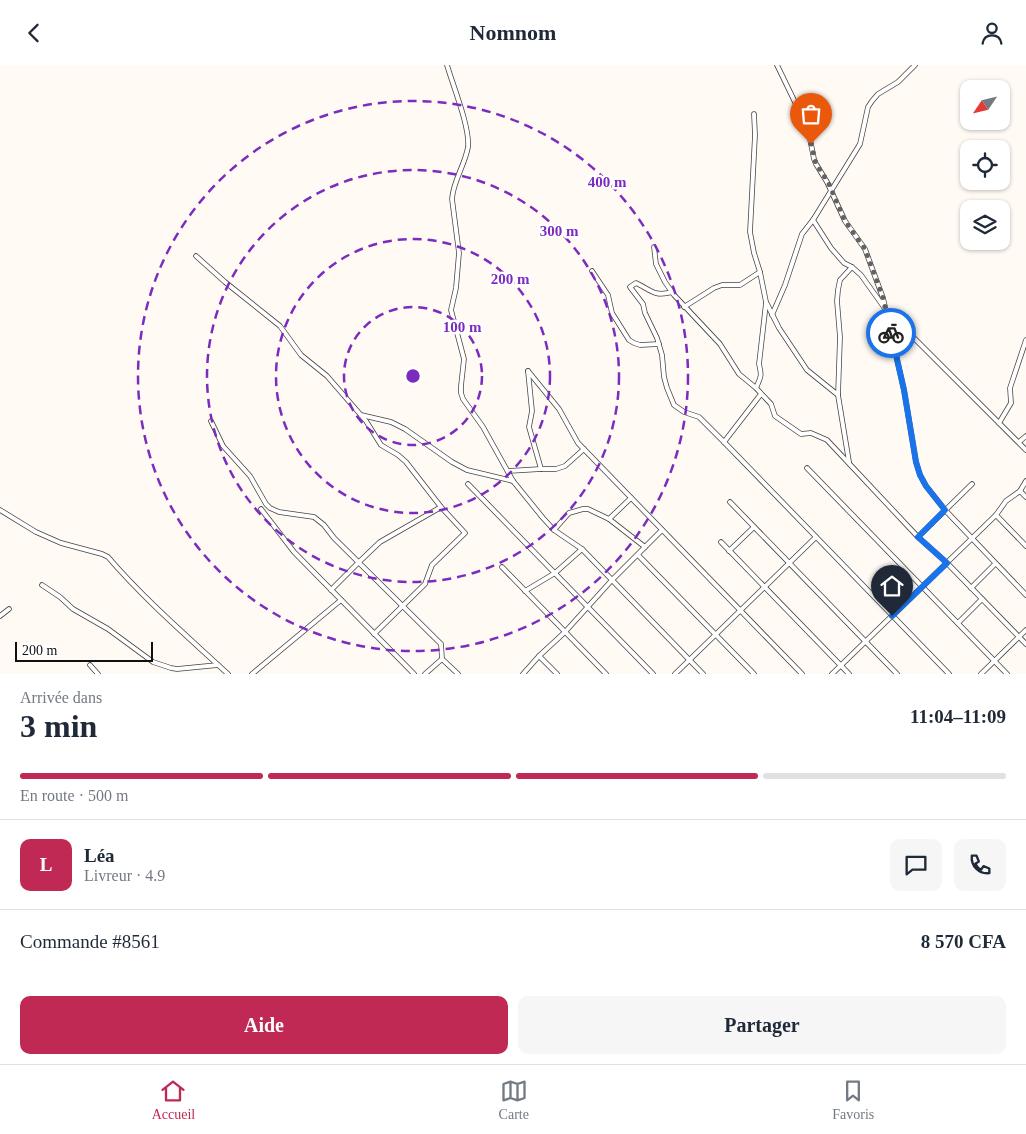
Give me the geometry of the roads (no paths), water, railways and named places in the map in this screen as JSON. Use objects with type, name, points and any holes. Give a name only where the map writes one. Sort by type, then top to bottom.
[{"type":"street","points":[[446,65],[465,121],[468,138],[465,158],[452,191],[459,253],[456,288],[451,310],[464,359],[461,393],[463,399],[489,436],[513,481],[543,518],[554,530],[582,549],[703,674]]},
{"type":"street","points":[[777,65],[808,129],[816,164],[828,182],[845,221],[865,249],[880,287],[904,390],[916,462],[920,475],[926,486],[945,510],[1026,595]]},
{"type":"street","points":[[772,315],[785,285],[802,234],[813,220],[860,143],[868,107],[878,94],[898,82],[915,65]]},
{"type":"street","points":[[754,114],[755,135],[750,232],[766,302],[779,328],[807,370],[838,395]]},
{"type":"street","points":[[813,220],[831,248],[844,263],[852,267],[866,280],[886,310],[1026,450]]},
{"type":"street","points":[[654,247],[656,264],[672,292],[720,344],[739,374],[756,388],[770,404],[775,416],[801,434],[811,433],[827,440],[918,537],[947,563],[1026,644]]},
{"type":"street","points":[[196,256],[280,326],[301,355],[327,376],[361,415],[381,445],[402,458],[441,507],[465,533],[432,565],[425,584],[374,634]]},
{"type":"street","points":[[848,462],[838,395],[840,337],[837,301],[840,280],[852,267]]},
{"type":"street","points":[[592,271],[608,295],[612,313],[629,340],[640,345],[659,344]]},
{"type":"street","points":[[684,307],[714,288],[722,285],[740,285],[760,272]]},
{"type":"street","points":[[672,292],[662,295],[636,283],[630,287],[643,304],[659,344],[666,382],[674,405],[684,412],[699,417],[949,674]]},
{"type":"street","points":[[756,388],[762,375],[759,364],[766,302]]},
{"type":"street","points":[[999,423],[1012,403],[1010,388],[1026,340]]},
{"type":"street","points":[[541,469],[529,427],[532,411],[528,371],[559,409],[578,443],[802,674]]},
{"type":"street","points":[[724,443],[761,394]]},
{"type":"street","points":[[361,415],[391,422],[452,462],[467,469],[513,481]]},
{"type":"street","points":[[211,421],[223,447],[250,476],[266,504],[279,512],[314,517],[324,525],[334,538],[440,644],[442,659],[458,674]]},
{"type":"street","points":[[1018,443],[1026,436]]},
{"type":"street","points":[[508,471],[556,469],[564,466],[584,449]]},
{"type":"street","points":[[807,468],[1007,674]]},
{"type":"street","points":[[832,674],[996,515],[1006,501],[1020,491],[1026,481]]},
{"type":"street","points":[[468,484],[653,674]]},
{"type":"street","points":[[918,537],[972,484]]},
{"type":"street","points":[[1020,491],[1026,497]]},
{"type":"street","points":[[609,519],[631,498]]},
{"type":"street","points":[[730,502],[897,674]]},
{"type":"street","points":[[331,590],[380,542],[441,507]]},
{"type":"street","points":[[261,509],[294,552],[414,674]]},
{"type":"street","points":[[554,530],[570,513],[588,509],[609,519],[645,547]]},
{"type":"street","points":[[0,511],[36,532],[61,543],[108,557],[143,594],[228,674]]},
{"type":"street","points":[[996,515],[1026,546]]},
{"type":"street","points":[[729,551],[754,527]]},
{"type":"street","points":[[523,674],[662,530]]},
{"type":"street","points":[[675,674],[816,537]]},
{"type":"street","points":[[721,542],[849,674]]},
{"type":"street","points":[[525,591],[555,573],[582,549]]},
{"type":"street","points":[[638,555],[754,674]]},
{"type":"street","points":[[971,587],[995,564]]},
{"type":"street","points":[[502,567],[606,674]]},
{"type":"street","points":[[42,585],[60,597],[73,609],[108,629],[153,662],[177,669],[218,665]]},
{"type":"street","points":[[958,623],[982,599]]},
{"type":"street","points":[[252,674],[341,600]]},
{"type":"street","points":[[0,616],[9,609]]},
{"type":"street","points":[[981,674],[1026,630]]},
{"type":"street","points":[[539,656],[557,674]]},
{"type":"street","points":[[425,674],[442,659]]},
{"type":"street","points":[[90,665],[98,674]]}]
